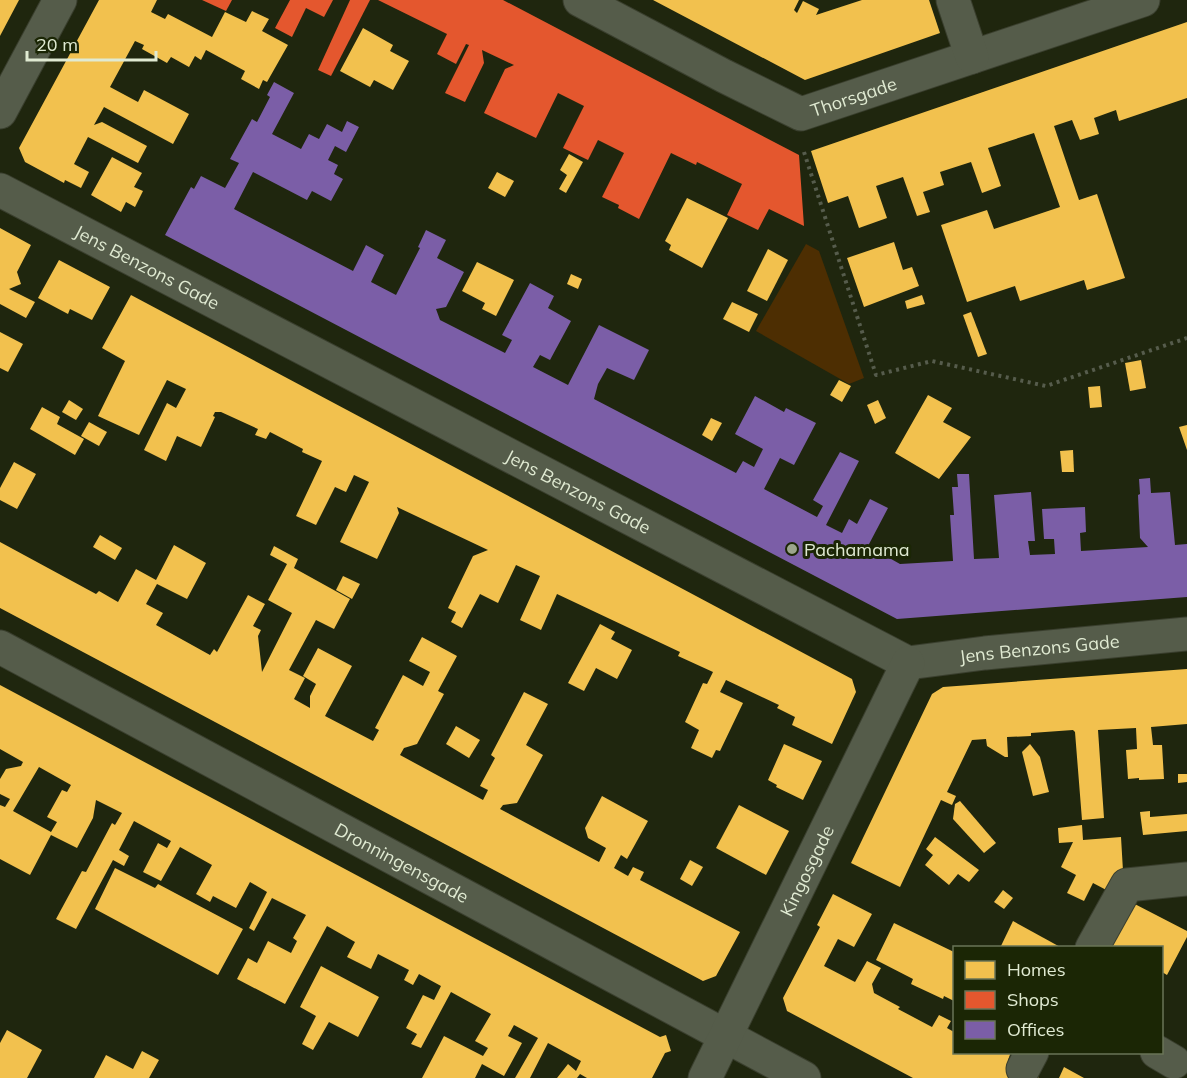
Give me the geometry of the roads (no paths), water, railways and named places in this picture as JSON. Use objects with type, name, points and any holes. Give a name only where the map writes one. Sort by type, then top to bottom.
[{"type":"street","points":[[0,112],[60,0]]},
{"type":"street","name":"Thorsgade","points":[[580,0],[801,114],[1143,0]]},
{"type":"street","points":[[953,0],[972,57]]},
{"type":"street","name":"Jens Benzons Gade","points":[[0,190],[908,663],[985,653],[1187,634]]},
{"type":"street","name":"Dronningensgade","points":[[0,648],[804,1078]]},
{"type":"street","name":"Kingosgade","points":[[705,1078],[908,663]]},
{"type":"street","points":[[1093,946],[1127,885],[1187,879]]},
{"type":"place","name":"Pachamama","points":[[792,549]]}]
